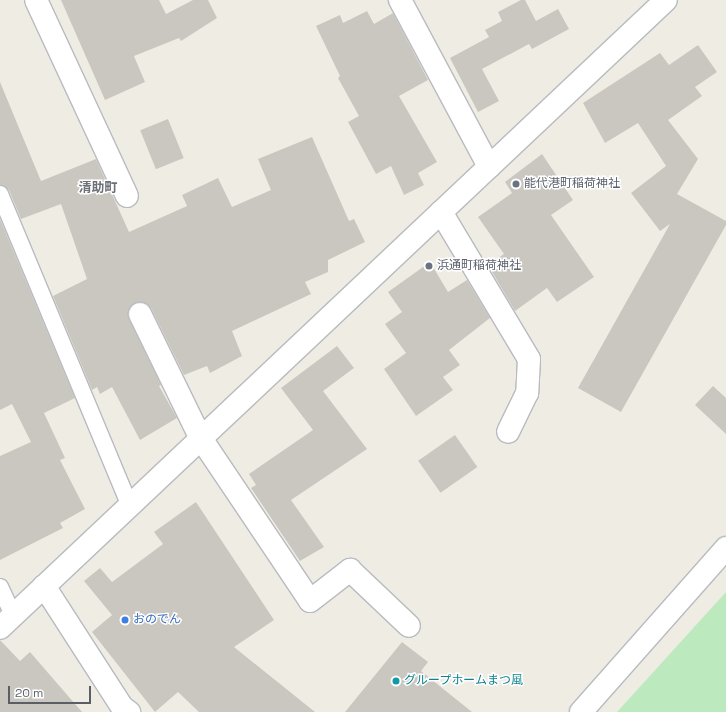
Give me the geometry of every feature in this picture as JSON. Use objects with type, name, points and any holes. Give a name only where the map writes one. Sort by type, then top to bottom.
[{"type":"street","points":[[36,0],[127,196]]},
{"type":"street","points":[[400,0],[489,167]]},
{"type":"street","points":[[7,622],[129,504],[666,0]]},
{"type":"street","points":[[441,212],[529,359],[527,393],[508,432]]},
{"type":"street","points":[[140,314],[200,437],[310,601],[350,570],[409,626]]},
{"type":"street","points":[[581,712],[726,548]]},
{"type":"street","points":[[44,586],[122,707],[129,712]]},
{"type":"lane","points":[[0,194],[129,504]]},
{"type":"lane","points":[[0,587],[7,622]]},
{"type":"green space","points":[[726,592],[726,712],[617,712]]},
{"type":"building","points":[[61,0],[159,0],[166,14],[193,0],[208,0],[217,18],[181,41],[179,38],[134,56],[145,82],[105,100]]},
{"type":"building","points":[[521,0],[525,0],[536,21],[558,9],[569,29],[532,49],[529,44],[482,69],[499,101],[478,112],[450,58],[489,37],[485,30],[502,21],[498,12]]},
{"type":"building","points":[[367,11],[374,24],[393,13],[428,80],[399,96],[437,162],[418,173],[424,185],[404,195],[391,166],[376,174],[348,122],[359,116],[338,78],[340,76],[316,26],[340,15],[343,23]]},
{"type":"building","points":[[698,45],[717,72],[695,87],[702,96],[668,120],[698,159],[677,194],[726,221],[726,225],[621,412],[578,388],[670,224],[660,231],[631,193],[666,166],[638,123],[605,143],[583,103],[660,53],[669,65]]},
{"type":"building","points":[[0,82],[41,181],[96,159],[129,232],[187,206],[182,195],[218,178],[232,207],[271,190],[258,159],[312,137],[349,221],[354,219],[365,242],[328,260],[328,272],[305,282],[311,294],[232,331],[242,356],[210,373],[207,366],[184,375],[151,308],[140,302],[130,307],[129,319],[161,385],[159,386],[177,418],[140,440],[112,387],[100,394],[97,387],[92,390],[53,296],[87,279],[61,204],[21,219],[9,190],[0,185]]},
{"type":"building","points":[[168,119],[184,158],[156,169],[140,130]]},
{"type":"building","points":[[542,154],[573,200],[551,215],[594,277],[557,302],[547,288],[515,311],[488,265],[504,254],[478,217],[512,193],[505,182]]},
{"type":"building","points":[[0,219],[75,398],[44,413],[65,458],[60,460],[85,509],[60,523],[63,528],[0,560],[0,456],[31,442],[12,404],[0,410]]},
{"type":"building","points":[[430,262],[448,292],[467,280],[490,318],[449,350],[460,365],[443,377],[453,390],[416,416],[384,369],[406,353],[385,324],[402,312],[388,292]]},
{"type":"building","points":[[337,346],[354,368],[323,391],[367,449],[291,500],[324,547],[300,561],[251,488],[256,485],[249,474],[313,430],[281,388]]},
{"type":"building","points":[[713,386],[726,398],[726,434],[695,405]]},
{"type":"building","points":[[455,435],[477,467],[441,493],[418,461]]},
{"type":"building","points":[[196,502],[274,620],[234,647],[315,712],[199,712],[178,692],[155,712],[92,632],[112,615],[84,581],[100,568],[112,582],[163,544],[154,532]]},
{"type":"building","points":[[0,640],[20,661],[30,652],[82,712],[0,712]]},
{"type":"building","name":"グループホームまつ風","points":[[402,642],[428,662],[421,671],[472,712],[345,712]]},
{"type":"place","name":"能代港町稲荷神社","points":[[516,184]]},
{"type":"place","name":"浜通町稲荷神社","points":[[429,266]]},
{"type":"place","name":"おのでん","points":[[125,620]]},
{"type":"place","name":"グループホームまつ風","points":[[396,681]]},
{"type":"district","name":"清助町","points":[[98,188]]}]
